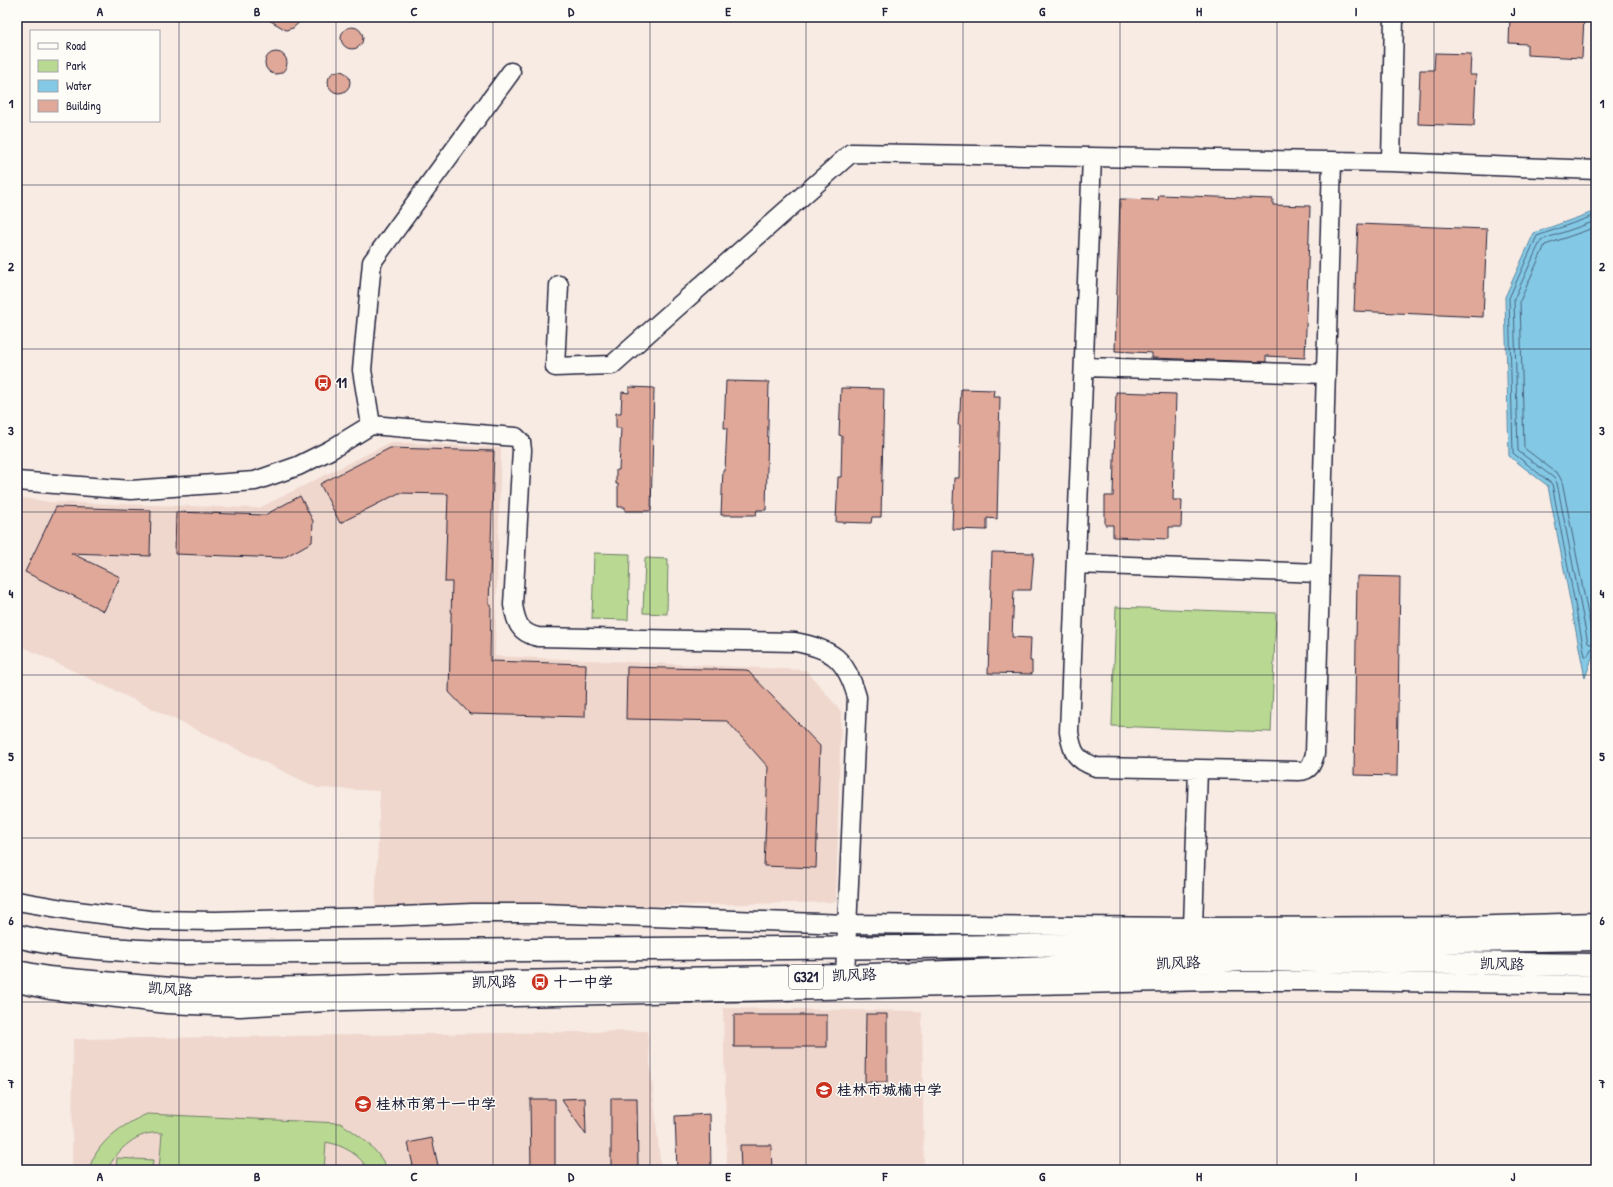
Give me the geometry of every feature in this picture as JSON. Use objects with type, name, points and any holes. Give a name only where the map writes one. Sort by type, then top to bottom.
[{"type":"highway","name":"凯风路","points":[[17,936],[40,942],[110,949],[182,953],[846,948],[1596,939]]},
{"type":"highway","name":"凯风路","points":[[17,972],[48,978],[192,992],[511,982],[845,976],[1248,960],[1596,965]]},
{"type":"street","points":[[1391,162],[1394,17]]},
{"type":"street","points":[[371,425],[362,370],[372,262],[511,72]]},
{"type":"street","points":[[559,285],[555,367],[612,365],[851,153],[1391,162],[1596,170]]},
{"type":"street","points":[[1092,157],[1069,732],[1070,742],[1075,754],[1081,761],[1096,767],[1303,771],[1309,768],[1312,764],[1315,754],[1332,161]]},
{"type":"street","points":[[1084,367],[1326,374]]},
{"type":"street","points":[[17,481],[131,490],[255,481],[298,466],[330,450],[371,425],[512,436],[519,439],[522,450],[513,605],[517,624],[524,632],[538,637],[794,642],[816,647],[838,658],[849,673],[857,697],[845,976]]},
{"type":"street","points":[[1076,564],[1320,573]]},
{"type":"street","points":[[1192,927],[1198,769]]},
{"type":"street","points":[[17,901],[69,910],[150,920],[533,913],[847,924],[1192,927],[1460,926],[1596,922]]},
{"type":"street","points":[[17,983],[50,990],[167,1004],[240,1007],[344,1001],[1211,981],[1328,981],[1596,985]]},
{"type":"shaded area","points":[[391,442],[501,448],[495,656],[806,670],[841,711],[836,902],[375,912],[380,791],[318,788],[17,644],[17,497],[50,502],[259,508]]},
{"type":"shaded area","name":"桂林市城楠中学","points":[[723,1008],[922,1011],[924,1170],[727,1170]]},
{"type":"shaded area","name":"桂林市第十一中学","points":[[647,1031],[661,1170],[72,1170],[73,1039]]},
{"type":"green space","points":[[594,553],[630,554],[628,620],[592,619]]},
{"type":"green space","points":[[645,558],[668,559],[667,614],[643,613]]},
{"type":"green space","points":[[1116,607],[1276,613],[1271,732],[1112,726]]},
{"type":"green space","points":[[147,1114],[340,1123],[368,1143],[379,1155],[388,1170],[368,1170],[365,1164],[350,1151],[338,1145],[326,1142],[324,1170],[159,1170],[162,1133],[153,1133],[136,1138],[129,1143],[116,1155],[107,1170],[89,1170],[92,1160],[111,1136],[128,1123]]},
{"type":"green space","points":[[117,1158],[153,1160],[152,1170],[116,1170]]},
{"type":"water","points":[[1596,211],[1596,647],[1585,678],[1548,486],[1509,456],[1505,297],[1534,233]]},
{"type":"building","points":[[264,17],[305,17],[293,28],[286,30]]},
{"type":"building","points":[[1510,17],[1584,17],[1582,58],[1527,55],[1527,44],[1509,43]]},
{"type":"building","points":[[352,27],[360,30],[363,38],[360,46],[352,49],[344,46],[341,38],[344,30]]},
{"type":"building","points":[[276,52],[284,55],[287,63],[284,71],[276,74],[268,71],[265,63],[268,55]]},
{"type":"building","points":[[1435,53],[1471,54],[1470,75],[1476,75],[1474,126],[1418,124],[1420,70],[1434,70]]},
{"type":"building","points":[[339,71],[347,74],[350,82],[347,90],[339,93],[331,90],[328,82],[331,74]]},
{"type":"building","points":[[1159,195],[1273,199],[1273,205],[1310,206],[1305,358],[1266,356],[1266,362],[1152,358],[1152,353],[1115,351],[1120,199],[1158,200]]},
{"type":"building","points":[[1358,224],[1487,229],[1483,317],[1354,311]]},
{"type":"building","points":[[726,381],[769,382],[766,510],[757,510],[756,515],[721,515],[727,428],[724,428]]},
{"type":"building","points":[[629,387],[654,388],[651,511],[625,511],[625,507],[618,507],[618,484],[616,484],[616,470],[619,470],[621,428],[616,428],[616,413],[621,413],[622,392],[629,393]]},
{"type":"building","points":[[841,388],[884,389],[881,517],[872,517],[871,523],[836,522],[838,477],[841,477],[842,436],[839,435]]},
{"type":"building","points":[[961,389],[994,390],[993,397],[1000,397],[997,519],[987,518],[987,530],[952,529],[954,478],[959,478],[960,425],[958,425]]},
{"type":"building","points":[[1116,392],[1176,394],[1173,500],[1182,500],[1181,527],[1169,527],[1169,539],[1113,537],[1113,525],[1105,525],[1105,496],[1113,496]]},
{"type":"building","points":[[390,448],[494,451],[489,605],[491,605],[490,661],[586,664],[585,717],[470,714],[449,692],[452,582],[445,582],[448,494],[399,493],[340,523],[320,484]]},
{"type":"building","points":[[300,496],[313,521],[312,542],[283,558],[175,554],[176,512],[265,515]]},
{"type":"building","points":[[56,507],[151,510],[150,556],[71,553],[120,577],[104,611],[25,572]]},
{"type":"building","points":[[992,552],[1034,553],[1031,590],[1014,590],[1012,637],[1031,638],[1030,661],[1032,661],[1032,674],[988,673]]},
{"type":"building","points":[[1357,576],[1400,577],[1397,776],[1354,775]]},
{"type":"building","points":[[627,667],[747,670],[820,746],[816,868],[764,866],[768,767],[727,721],[626,719]]},
{"type":"building","points":[[866,1014],[887,1014],[887,1082],[865,1082]]},
{"type":"building","points":[[734,1015],[827,1015],[827,1047],[734,1047]]},
{"type":"building","points":[[585,1098],[586,1135],[561,1099]]},
{"type":"building","points":[[611,1098],[637,1098],[638,1170],[611,1170]]},
{"type":"building","points":[[530,1099],[555,1099],[555,1170],[531,1170]]},
{"type":"building","points":[[710,1114],[711,1170],[677,1170],[675,1116]]},
{"type":"building","points":[[432,1138],[439,1170],[414,1170],[408,1143]]},
{"type":"building","points":[[740,1145],[771,1145],[772,1170],[741,1170]]},
{"type":"place","name":"11","points":[[323,383]]},
{"type":"place","name":"十一中学","points":[[540,982]]},
{"type":"place","name":"桂林市城楠中学","points":[[824,1090]]},
{"type":"place","name":"桂林市第十一中学","points":[[363,1104]]}]
